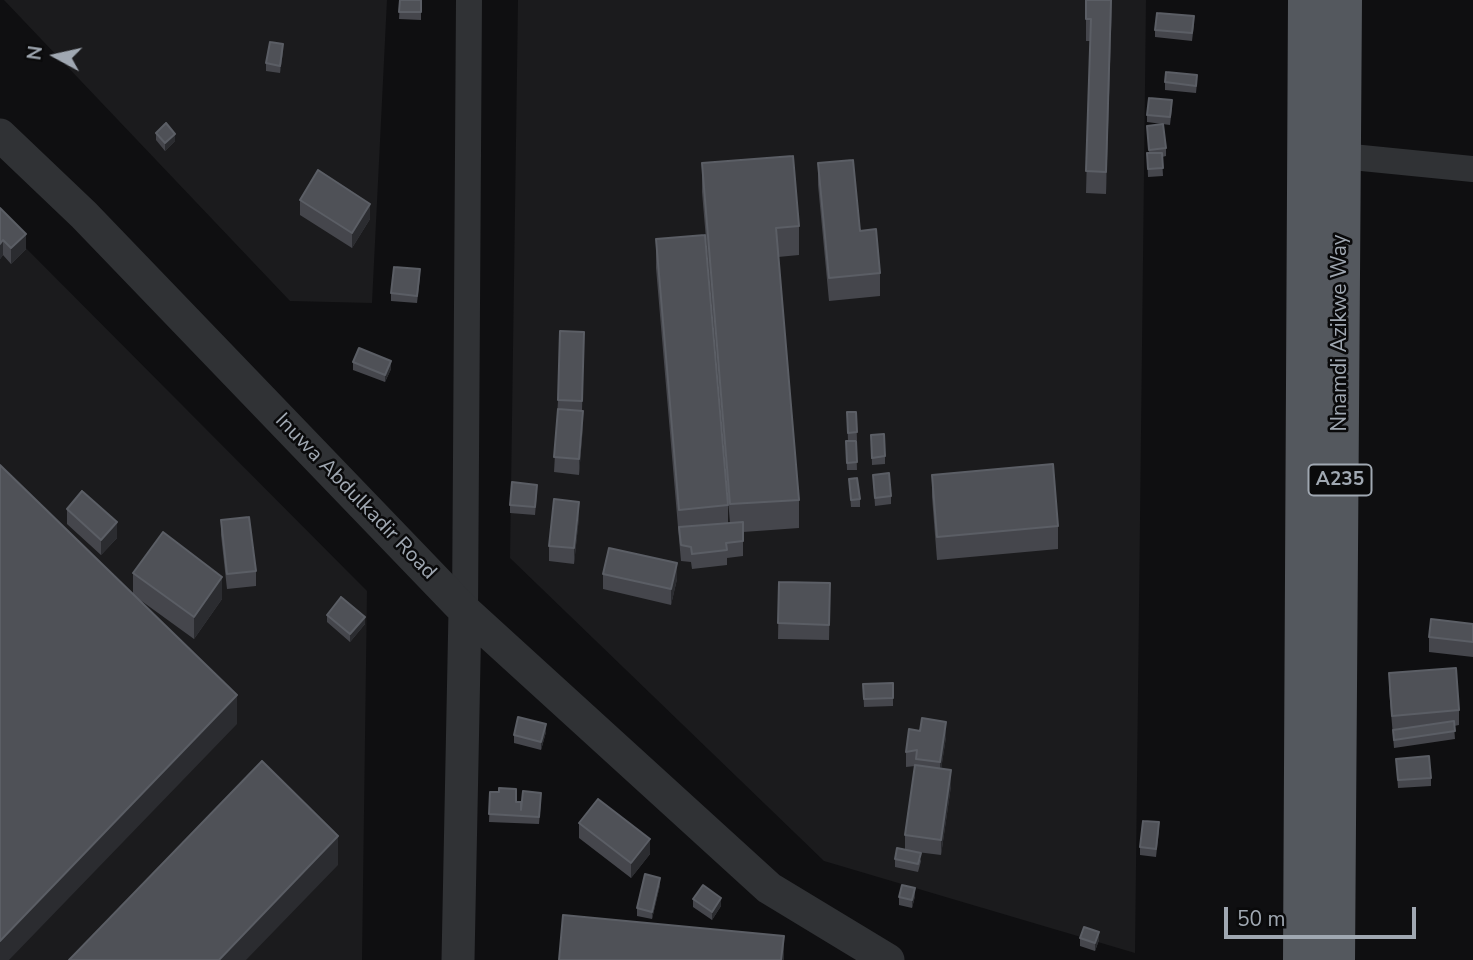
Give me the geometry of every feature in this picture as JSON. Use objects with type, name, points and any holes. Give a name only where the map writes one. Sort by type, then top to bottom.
[{"type":"highway","name":"Nnamdi Azikwe Way","points":[[1302,960],[1307,0]]},
{"type":"highway","name":"Nnamdi Azikwe Way","points":[[1336,960],[1343,0]]},
{"type":"street","points":[[458,960],[465,611],[469,0]]},
{"type":"street","name":"Inuwa Abdulkadir Road","points":[[0,135],[93,225],[465,611],[769,888],[888,960]]},
{"type":"street","points":[[1342,156],[1473,169]]},
{"type":"shaded area","points":[[4,0],[387,0],[372,303],[290,301]]},
{"type":"shaded area","points":[[518,0],[1146,0],[1135,953],[824,861],[510,558]]},
{"type":"shaded area","points":[[0,222],[367,591],[362,960],[0,960]]},
{"type":"building","points":[[400,0],[421,0],[421,12],[399,12]]},
{"type":"building","points":[[1086,0],[1111,0],[1106,172],[1086,171],[1091,19],[1086,19]]},
{"type":"building","points":[[1157,13],[1194,16],[1192,33],[1155,30]]},
{"type":"building","points":[[270,42],[283,44],[280,66],[266,63]]},
{"type":"building","points":[[1166,72],[1197,75],[1196,86],[1165,82]]},
{"type":"building","points":[[1149,98],[1172,100],[1170,117],[1147,115]]},
{"type":"building","points":[[166,123],[175,134],[165,143],[156,133]]},
{"type":"building","points":[[1163,124],[1166,148],[1149,150],[1147,126]]},
{"type":"building","points":[[1147,153],[1162,153],[1163,168],[1148,169]]},
{"type":"building","points":[[793,156],[799,226],[776,228],[799,500],[730,504],[702,163]]},
{"type":"building","points":[[853,160],[860,231],[876,229],[880,273],[829,278],[818,163]]},
{"type":"building","points":[[318,170],[370,204],[352,233],[300,200]]},
{"type":"building","points":[[0,208],[26,234],[11,248],[3,240],[0,244]]},
{"type":"building","points":[[705,235],[728,505],[679,510],[656,239]]},
{"type":"building","points":[[394,267],[420,269],[417,296],[391,293]]},
{"type":"building","points":[[560,331],[584,332],[582,401],[558,400]]},
{"type":"building","points":[[359,348],[391,361],[385,375],[353,362]]},
{"type":"building","points":[[558,409],[583,411],[579,459],[554,457]]},
{"type":"building","points":[[847,412],[856,412],[857,432],[848,433]]},
{"type":"building","points":[[884,434],[885,456],[872,458],[871,435]]},
{"type":"building","points":[[846,441],[856,441],[857,462],[847,463]]},
{"type":"building","points":[[1053,464],[1058,526],[937,537],[932,475]]},
{"type":"building","points":[[0,465],[237,695],[0,941]]},
{"type":"building","points":[[889,473],[891,496],[875,498],[873,475]]},
{"type":"building","points":[[857,478],[860,499],[851,500],[849,479]]},
{"type":"building","points":[[512,482],[537,485],[535,507],[510,505]]},
{"type":"building","points":[[82,491],[117,522],[101,540],[67,509]]},
{"type":"building","points":[[554,499],[579,502],[574,548],[549,546]]},
{"type":"building","points":[[249,517],[256,571],[227,574],[221,520]]},
{"type":"building","points":[[743,522],[743,541],[726,543],[727,550],[692,554],[691,547],[681,545],[679,527]]},
{"type":"building","points":[[163,532],[222,577],[194,617],[133,573]]},
{"type":"building","points":[[609,548],[677,563],[671,589],[603,574]]},
{"type":"building","points":[[779,582],[830,583],[829,625],[778,623]]},
{"type":"building","points":[[341,597],[365,617],[350,634],[327,615]]},
{"type":"building","points":[[1431,619],[1473,624],[1473,642],[1429,637]]},
{"type":"building","points":[[1456,668],[1459,710],[1392,716],[1389,673]]},
{"type":"building","points":[[893,683],[893,698],[864,699],[863,684]]},
{"type":"building","points":[[518,717],[546,724],[541,742],[514,735]]},
{"type":"building","points":[[922,718],[946,722],[940,762],[916,759],[917,750],[906,752],[909,729],[920,731]]},
{"type":"building","points":[[1454,721],[1455,731],[1394,740],[1393,730]]},
{"type":"building","points":[[1429,756],[1431,778],[1398,780],[1396,759]]},
{"type":"building","points":[[262,761],[338,836],[219,960],[69,960]]},
{"type":"building","points":[[915,765],[951,770],[941,840],[905,835]]},
{"type":"building","points":[[499,788],[516,789],[516,802],[521,802],[521,810],[523,791],[541,793],[539,817],[489,814],[490,792],[499,792]]},
{"type":"building","points":[[598,799],[650,839],[631,863],[579,823]]},
{"type":"building","points":[[1143,821],[1159,822],[1156,849],[1140,847]]},
{"type":"building","points":[[897,848],[921,853],[918,864],[895,859]]},
{"type":"building","points":[[645,874],[660,878],[652,912],[637,908]]},
{"type":"building","points":[[703,885],[721,898],[712,912],[693,899]]},
{"type":"building","points":[[902,885],[915,888],[912,900],[899,897]]},
{"type":"building","points":[[563,915],[784,936],[781,960],[559,960]]},
{"type":"building","points":[[1084,927],[1099,932],[1095,943],[1080,938]]}]
